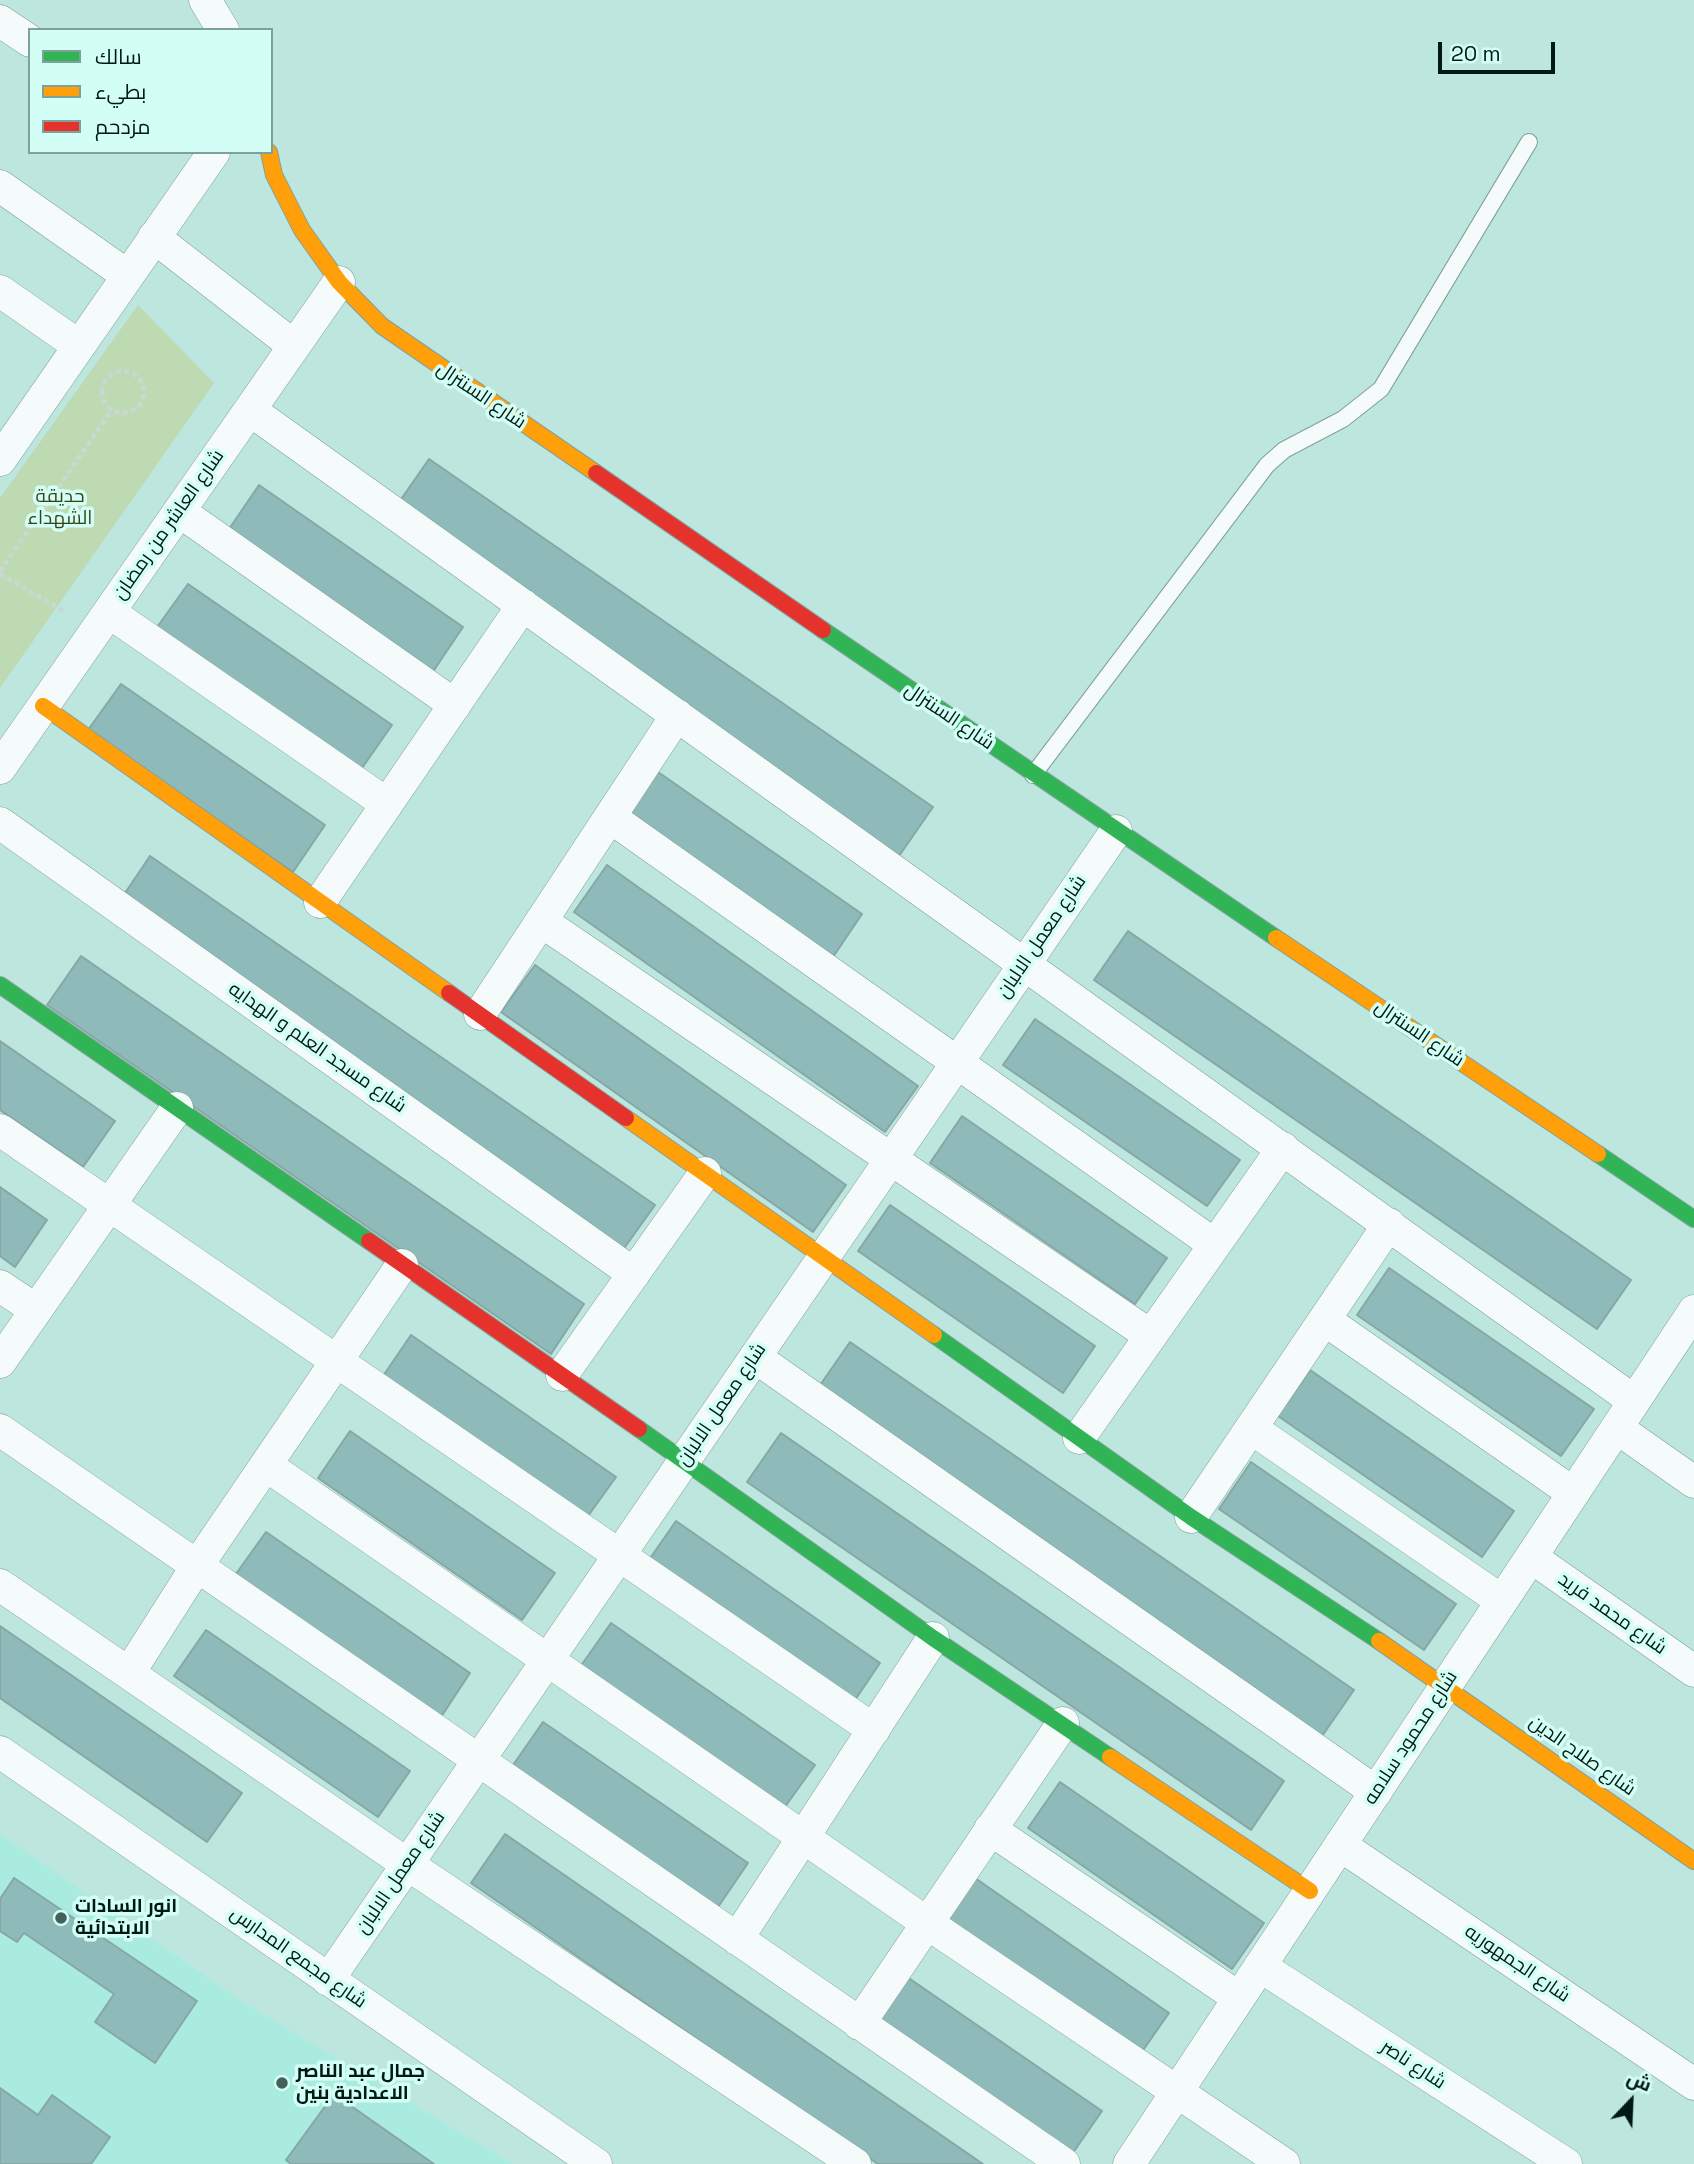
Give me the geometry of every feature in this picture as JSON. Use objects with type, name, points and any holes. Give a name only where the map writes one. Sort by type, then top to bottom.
[{"type":"street","points":[[205,0],[222,28]]},
{"type":"street","points":[[0,21],[28,40]]},
{"type":"street","name":"شارع السنترال","points":[[269,154],[274,174],[302,230],[339,282],[382,326],[1033,775],[1694,1219]]},
{"type":"street","points":[[5,443],[128,276],[205,155]]},
{"type":"street","points":[[0,186],[128,276]]},
{"type":"street","points":[[154,237],[294,346]]},
{"type":"street","name":"شارع العاشر من رمضان","points":[[0,768],[339,282]]},
{"type":"street","points":[[0,291],[79,346]]},
{"type":"street","points":[[250,410],[1634,1401]]},
{"type":"street","points":[[179,511],[455,705]]},
{"type":"street","points":[[320,902],[523,605]]},
{"type":"street","points":[[102,621],[387,804]]},
{"type":"street","name":"شارع صلاح الدين","points":[[43,706],[1191,1517],[1446,1685],[1694,1861]]},
{"type":"street","points":[[480,1014],[677,715]]},
{"type":"street","points":[[610,817],[1215,1245]]},
{"type":"street","name":"شارع مسجد العلم و الهدايه","points":[[0,823],[634,1274]]},
{"type":"street","name":"شارع معمل الالبان","points":[[328,1980],[1116,831]]},
{"type":"street","points":[[541,921],[1151,1336]]},
{"type":"street","points":[[0,985],[684,1460],[933,1638],[1310,1891]]},
{"type":"street","points":[[0,1362],[177,1108]]},
{"type":"street","points":[[0,1130],[874,1730]]},
{"type":"street","points":[[1079,1438],[1283,1148]]},
{"type":"street","points":[[562,1375],[705,1173]]},
{"type":"street","points":[[1191,1517],[1389,1224]]},
{"type":"street","points":[[129,1673],[197,1566],[402,1265]]},
{"type":"street","points":[[0,1286],[36,1310]]},
{"type":"street","name":"شارع محمود سلامه","points":[[1129,2164],[1694,1311]]},
{"type":"street","points":[[1325,1320],[1573,1493]]},
{"type":"street","points":[[755,1357],[1376,1792]]},
{"type":"street","points":[[1617,1428],[1694,1482]]},
{"type":"street","points":[[1251,1429],[1502,1601]]},
{"type":"street","points":[[0,1430],[1064,2164]]},
{"type":"street","points":[[266,1465],[928,1923],[1284,2164]]},
{"type":"street","name":"شارع محمد فريد","points":[[1531,1558],[1694,1671]]},
{"type":"street","points":[[0,1585],[407,1864],[855,2164]]},
{"type":"street","points":[[737,1940],[933,1638]]},
{"type":"street","points":[[859,2024],[1063,1723]]},
{"type":"street","name":"شارع مجمع المدارس","points":[[0,1752],[596,2164]]},
{"type":"street","points":[[990,1829],[1239,1998]]},
{"type":"street","name":"شارع الجمهوريه","points":[[1340,1845],[1694,2084]]},
{"type":"street","name":"شارع ناصر","points":[[1260,1966],[1566,2164]]},
{"type":"lane","points":[[1033,775],[1266,465],[1284,450],[1343,419],[1381,389],[1530,142]]},
{"type":"path","points":[[123,371],[134,374],[144,392],[141,403],[133,411],[122,413],[112,410],[104,402],[102,392],[105,381],[113,374],[123,371]]},
{"type":"path","points":[[102,621],[0,573],[112,410]]},
{"type":"shaded area","name":"انور السادات الابتدائية","points":[[0,1834],[243,2002],[513,2164],[0,2164]]},
{"type":"green space","name":"حديقة الشهداء","points":[[138,305],[214,383],[0,688],[0,498]]},
{"type":"building","points":[[429,459],[933,807],[899,856],[395,508]]},
{"type":"building","points":[[259,485],[463,627],[432,673],[227,532]]},
{"type":"building","points":[[188,584],[392,725],[360,771],[155,630]]},
{"type":"building","points":[[121,684],[325,825],[293,872],[88,730]]},
{"type":"building","points":[[658,772],[862,914],[831,960],[626,818]]},
{"type":"building","points":[[150,856],[655,1205],[620,1254],[117,905]]},
{"type":"building","points":[[607,865],[918,1086],[885,1132],[574,912]]},
{"type":"building","points":[[1128,931],[1631,1280],[1597,1329],[1094,980]]},
{"type":"building","points":[[81,956],[584,1304],[551,1354],[47,1005]]},
{"type":"building","points":[[535,965],[846,1185],[813,1232],[501,1012]]},
{"type":"building","points":[[1035,1019],[1240,1160],[1207,1206],[1003,1065]]},
{"type":"building","points":[[0,1041],[115,1121],[83,1167],[0,1110]]},
{"type":"building","points":[[962,1116],[1167,1258],[1135,1304],[930,1163]]},
{"type":"building","points":[[0,1187],[47,1220],[15,1267],[0,1256]]},
{"type":"building","points":[[890,1205],[1095,1346],[1063,1393],[858,1251]]},
{"type":"building","points":[[1389,1268],[1594,1409],[1561,1456],[1357,1315]]},
{"type":"building","points":[[411,1335],[616,1477],[583,1523],[379,1382]]},
{"type":"building","points":[[850,1342],[1354,1690],[1320,1739],[816,1391]]},
{"type":"building","points":[[1310,1370],[1514,1511],[1482,1557],[1278,1416]]},
{"type":"building","points":[[350,1431],[555,1573],[522,1620],[318,1478]]},
{"type":"building","points":[[781,1433],[1284,1781],[1251,1830],[747,1482]]},
{"type":"building","points":[[1251,1462],[1456,1604],[1424,1650],[1219,1509]]},
{"type":"building","points":[[676,1521],[880,1663],[849,1709],[644,1567]]},
{"type":"building","points":[[266,1532],[470,1673],[439,1720],[233,1578]]},
{"type":"building","points":[[611,1623],[815,1765],[782,1811],[578,1670]]},
{"type":"building","points":[[0,1626],[242,1793],[207,1842],[0,1698]]},
{"type":"building","points":[[206,1630],[410,1771],[378,1817],[174,1676]]},
{"type":"building","points":[[543,1722],[748,1863],[716,1910],[511,1768]]},
{"type":"building","points":[[1060,1782],[1264,1923],[1232,1969],[1028,1828]]},
{"type":"building","points":[[505,1834],[983,2164],[878,2164],[471,1883]]},
{"type":"building","points":[[965,1871],[1169,2013],[1137,2059],[933,1917]]},
{"type":"building","points":[[14,1878],[197,2001],[155,2063],[95,2022],[114,1994],[24,1933],[17,1942],[0,1931],[0,1899]]},
{"type":"building","points":[[897,1970],[1102,2111],[1070,2157],[865,2016]]},
{"type":"building","points":[[0,2088],[38,2115],[52,2095],[110,2137],[91,2164],[0,2164]]},
{"type":"building","points":[[334,2094],[434,2164],[291,2164],[286,2160]]},
{"type":"traffic: fast","points":[[823,630],[1276,938]]},
{"type":"traffic: fast","points":[[0,985],[369,1241]]},
{"type":"traffic: fast","points":[[1598,1154],[1694,1219]]},
{"type":"traffic: fast","points":[[934,1335],[1191,1517],[1379,1641]]},
{"type":"traffic: fast","points":[[639,1429],[933,1638],[1110,1757]]},
{"type":"traffic: slow","points":[[269,154],[274,175],[302,230],[339,282],[382,326],[596,473]]},
{"type":"traffic: slow","points":[[43,706],[449,993]]},
{"type":"traffic: slow","points":[[1276,938],[1598,1154]]},
{"type":"traffic: slow","points":[[626,1118],[934,1335]]},
{"type":"traffic: slow","points":[[1379,1641],[1694,1861]]},
{"type":"traffic: slow","points":[[1110,1757],[1310,1891]]},
{"type":"traffic: jam","points":[[596,473],[823,630]]},
{"type":"traffic: jam","points":[[449,993],[626,1118]]},
{"type":"traffic: jam","points":[[369,1241],[639,1429]]},
{"type":"place","name":"انور السادات الابتدائية","points":[[61,1918]]},
{"type":"place","name":"جمال عبد الناصر الاعدادية بنين","points":[[282,2083]]}]
